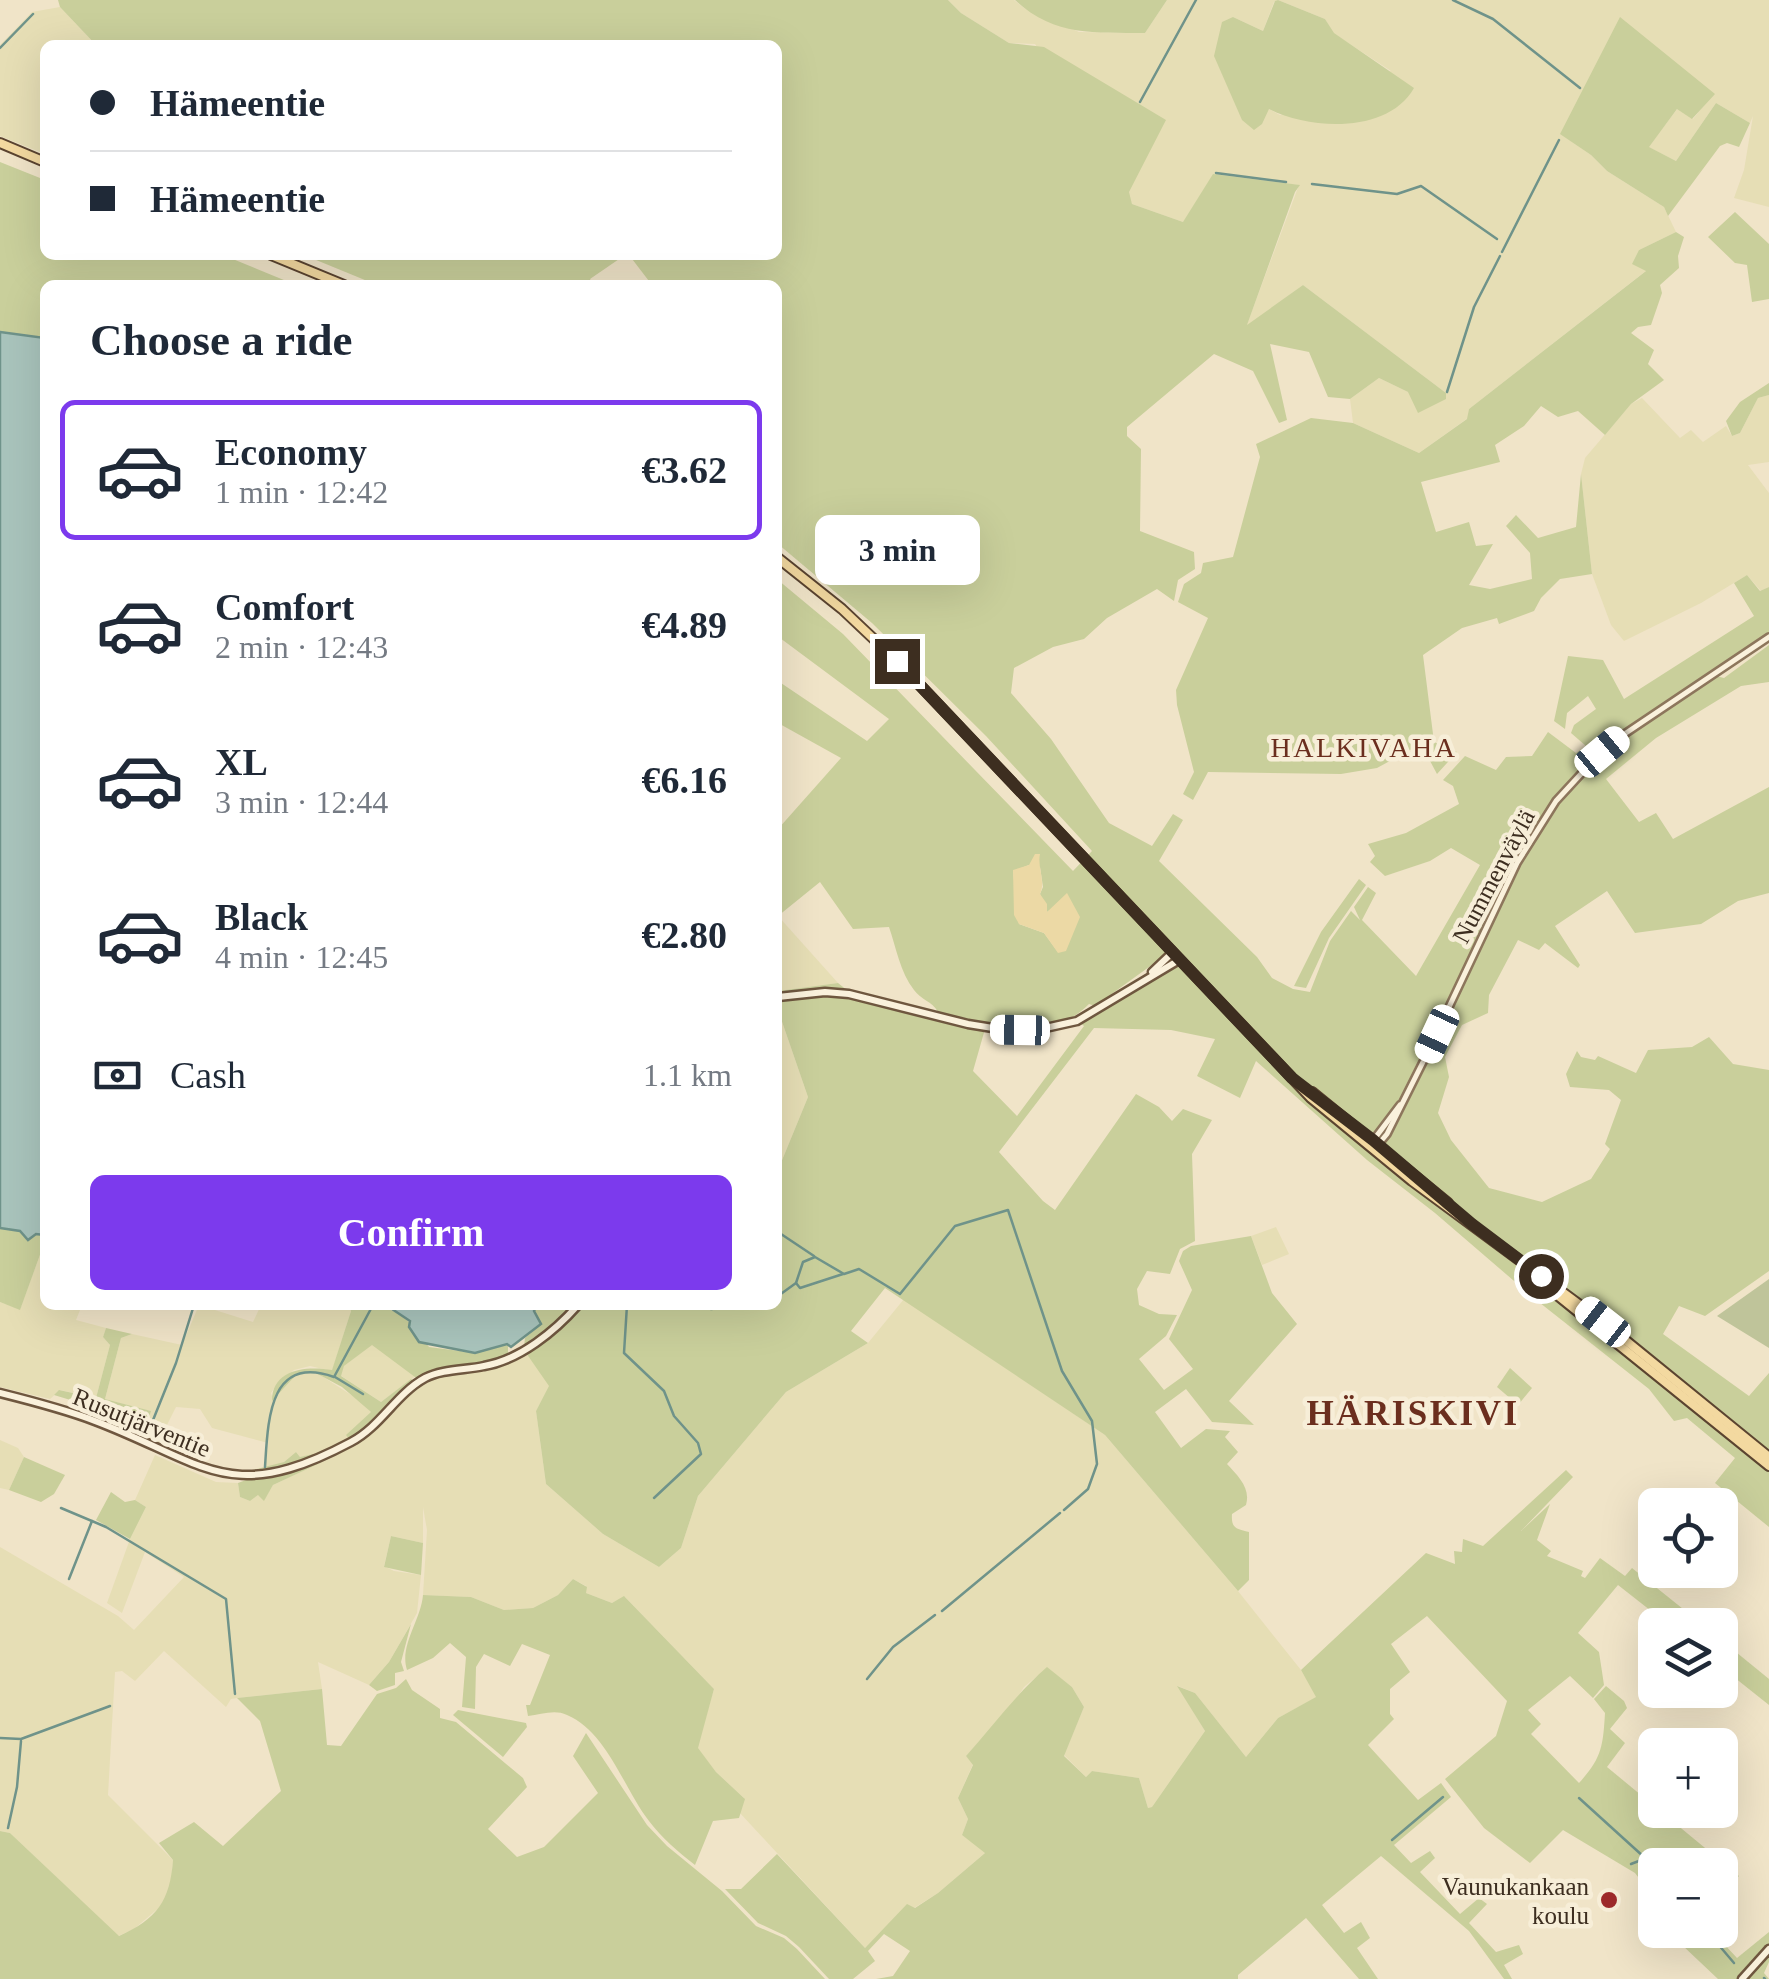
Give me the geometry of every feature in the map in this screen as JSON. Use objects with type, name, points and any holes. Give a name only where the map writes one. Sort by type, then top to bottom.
[{"type":"main road","points":[[0,143],[40,160]]},
{"type":"main road","points":[[283,260],[332,280]]},
{"type":"main road","points":[[782,561],[842,609],[897,661],[1292,1078],[1769,1466]]},
{"type":"main road","points":[[782,997],[849,994],[968,1024],[1041,1029],[1077,1021],[1176,956]]},
{"type":"main road","points":[[1475,1227],[1603,1322],[1769,1457]]},
{"type":"main road","name":"Rusutjärventie","points":[[0,1393],[95,1420],[213,1472],[268,1474],[308,1462],[354,1440],[410,1387],[430,1375],[491,1365],[528,1348],[572,1310]]},
{"type":"main road","points":[[1742,1979],[1769,1948]]},
{"type":"street","name":"Nummenväylä","points":[[1375,1144],[1400,1105],[1517,863],[1556,801],[1623,735],[1769,637]]},
{"type":"shaded area","points":[[948,0],[1014,0],[1079,32],[1145,33],[1167,0],[1278,0],[1769,0],[1769,207],[1734,198],[1744,170],[1753,116],[1750,123],[1716,103],[1676,161],[1648,147],[1678,108],[1693,119],[1714,93],[1561,134],[1607,171],[1664,207],[1676,232],[1639,250],[1647,270],[1469,409],[1468,418],[1419,453],[1353,423],[1350,399],[1379,378],[1408,392],[1446,393],[1303,285],[1246,327],[1299,185],[1274,183],[1183,222],[1132,204],[1035,44],[1009,43],[961,13]],"holes":[[[1278,0],[1325,19],[1333,33],[1391,71],[1280,115],[1269,109],[1264,116],[1233,17],[1263,31]]]},
{"type":"shaded area","points":[[60,7],[91,40],[40,40],[40,152],[0,136],[0,45],[32,12]]},
{"type":"shaded area","points":[[1769,395],[1769,462],[1748,465],[1769,493],[1769,587],[1761,591],[1747,575],[1624,641],[1611,625],[1592,574],[1581,474],[1585,458],[1631,404],[1642,398],[1680,438],[1691,430],[1703,442],[1726,426],[1732,436],[1740,433],[1758,398]]},
{"type":"shaded area","points":[[782,920],[838,983],[782,990]]},
{"type":"shaded area","points":[[782,1022],[808,1097],[782,1160]]},
{"type":"shaded area","points":[[1276,1227],[1289,1254],[1262,1265],[1251,1236]]},
{"type":"shaded area","points":[[40,1255],[40,1310],[80,1310],[76,1320],[106,1328],[103,1337],[110,1345],[96,1398],[60,1390],[50,1399],[0,1387],[0,1302],[20,1309]]},
{"type":"shaded area","points":[[904,1299],[1105,1435],[1238,1591],[1301,1670],[1317,1697],[1278,1718],[1246,1757],[1195,1693],[1178,1686],[1205,1731],[1148,1808],[1139,1778],[1092,1771],[1086,1777],[1064,1755],[1084,1707],[1072,1687],[1047,1668],[1024,1687],[1012,1706],[966,1756],[973,1764],[958,1798],[968,1819],[962,1835],[986,1852],[938,1893],[914,1908],[907,1905],[865,1948],[739,1812],[744,1798],[697,1748],[714,1689],[625,1597],[612,1603],[586,1593],[586,1586],[573,1579],[558,1595],[533,1608],[504,1610],[471,1597],[423,1595],[427,1530],[423,1507],[423,1543],[391,1536],[384,1566],[421,1575],[417,1613],[389,1662],[369,1685],[318,1662],[322,1689],[231,1699],[226,1707],[164,1651],[135,1681],[122,1671],[115,1672],[108,1795],[173,1860],[171,1891],[160,1907],[134,1929],[118,1936],[10,1833],[0,1831],[0,1547],[118,1616],[134,1630],[184,1577],[145,1552],[122,1613],[107,1603],[146,1507],[135,1500],[155,1455],[216,1482],[238,1483],[240,1497],[250,1501],[259,1494],[264,1500],[273,1485],[317,1464],[313,1454],[300,1457],[296,1452],[265,1469],[268,1443],[212,1428],[200,1409],[176,1407],[157,1445],[142,1438],[150,1411],[105,1399],[121,1338],[132,1334],[182,1345],[197,1310],[215,1310],[253,1322],[259,1310],[350,1310],[332,1371],[310,1366],[294,1370],[271,1393],[273,1400],[296,1375],[314,1371],[359,1400],[372,1413],[347,1435],[350,1440],[336,1450],[362,1438],[412,1388],[432,1377],[493,1368],[526,1353],[550,1386],[536,1411],[546,1484],[603,1534],[659,1567],[681,1548],[698,1496],[786,1392],[868,1343]]},
{"type":"shaded area","points":[[372,1344],[417,1375],[381,1402],[340,1375],[344,1366]]},
{"type":"shaded area","points":[[0,1440],[18,1448],[24,1457],[9,1490],[0,1488]]},
{"type":"green space","points":[[58,0],[948,0],[961,13],[1009,43],[1044,47],[1166,120],[1129,192],[1132,204],[1183,222],[1213,174],[1300,185],[1247,325],[1303,285],[1446,393],[1446,399],[1418,413],[1408,392],[1379,378],[1350,399],[1328,397],[1309,352],[1270,344],[1287,420],[1279,423],[1253,371],[1214,354],[1127,427],[1127,436],[1141,449],[1140,531],[1194,552],[1195,569],[1178,580],[1174,601],[1157,589],[1107,618],[1084,639],[1053,647],[1014,668],[1011,693],[1051,739],[1109,823],[1152,846],[1173,814],[1183,820],[1159,861],[1257,957],[1272,978],[1293,989],[1310,992],[1330,941],[1351,911],[1360,920],[1354,907],[1368,887],[1376,893],[1362,920],[1416,976],[1480,865],[1451,848],[1430,861],[1385,876],[1370,862],[1375,856],[1368,844],[1406,833],[1459,804],[1453,786],[1443,780],[1465,756],[1496,770],[1506,757],[1532,756],[1548,732],[1576,753],[1586,746],[1571,733],[1574,725],[1596,709],[1588,696],[1567,713],[1565,729],[1554,721],[1568,656],[1603,660],[1624,699],[1754,616],[1734,583],[1747,575],[1760,591],[1769,587],[1769,632],[1708,674],[1724,678],[1769,645],[1769,682],[1741,686],[1656,738],[1606,779],[1639,822],[1656,813],[1673,839],[1769,787],[1769,893],[1738,901],[1701,924],[1635,933],[1607,891],[1555,926],[1580,965],[1578,968],[1545,943],[1539,950],[1518,940],[1489,995],[1488,1013],[1462,1025],[1445,1057],[1449,1077],[1438,1113],[1451,1140],[1489,1188],[1542,1202],[1591,1179],[1610,1149],[1605,1144],[1621,1100],[1609,1090],[1570,1087],[1566,1074],[1577,1051],[1581,1057],[1595,1060],[1598,1056],[1636,1073],[1648,1050],[1692,1047],[1709,1037],[1733,1064],[1769,1070],[1769,1271],[1705,1316],[1679,1306],[1663,1334],[1749,1396],[1769,1373],[1769,1527],[1738,1502],[1738,1488],[1721,1488],[1715,1483],[1735,1458],[1687,1418],[1674,1421],[1649,1389],[1367,1160],[1256,1061],[1240,1098],[1197,1076],[1215,1039],[1171,1030],[1094,1028],[999,1152],[1055,1210],[1136,1094],[1159,1107],[1172,1121],[1183,1109],[1212,1120],[1192,1154],[1195,1241],[1180,1249],[1170,1274],[1147,1271],[1137,1289],[1139,1305],[1159,1314],[1177,1315],[1166,1336],[1139,1359],[1164,1390],[1193,1369],[1169,1339],[1192,1290],[1179,1261],[1183,1251],[1191,1246],[1251,1236],[1272,1293],[1297,1324],[1229,1401],[1254,1425],[1212,1422],[1186,1389],[1155,1412],[1181,1448],[1206,1429],[1230,1431],[1225,1437],[1238,1452],[1227,1464],[1247,1493],[1246,1505],[1232,1514],[1232,1522],[1249,1532],[1249,1580],[1238,1591],[1105,1435],[885,1288],[851,1331],[868,1343],[786,1392],[698,1496],[681,1548],[659,1567],[603,1534],[546,1484],[536,1411],[549,1386],[526,1353],[493,1368],[490,1363],[419,1380],[372,1345],[344,1366],[341,1376],[381,1402],[411,1379],[415,1382],[350,1440],[346,1435],[371,1412],[342,1387],[314,1372],[296,1375],[272,1401],[278,1382],[285,1376],[302,1369],[332,1370],[350,1310],[396,1312],[429,1347],[475,1353],[508,1344],[508,1354],[524,1347],[525,1338],[541,1324],[534,1310],[782,1310],[782,1160],[808,1097],[782,1022],[782,990],[838,983],[848,991],[938,1012],[909,983],[889,927],[853,929],[820,882],[782,913],[782,824],[841,758],[782,725],[782,684],[867,741],[889,719],[782,639],[782,583],[843,634],[1073,871],[1092,851],[986,736],[872,623],[782,547],[782,280],[648,280],[633,260],[782,260],[782,40],[91,40]],"holes":[[[1029,865],[1040,867],[1040,894],[1047,912],[1053,908],[1058,952],[1044,933],[1019,924],[1013,871]],[[1160,959],[1170,971],[1080,1023],[1084,1026],[1017,1116],[973,1071],[985,1029],[1053,1025],[1089,1004],[1095,1006]]]},
{"type":"green space","points":[[1015,0],[1167,0],[1145,33],[1092,32],[1060,26],[1045,21]]},
{"type":"green space","points":[[1278,0],[1325,19],[1334,33],[1414,88],[1402,103],[1368,120],[1326,124],[1269,109],[1262,124],[1254,130],[1242,120],[1214,56],[1222,22],[1233,17],[1263,31]]},
{"type":"green space","points":[[1620,17],[1715,94],[1692,119],[1677,109],[1649,147],[1676,161],[1716,103],[1750,123],[1739,147],[1727,143],[1720,146],[1668,216],[1664,207],[1607,171],[1560,134]]},
{"type":"green space","points":[[0,162],[40,178],[40,260],[235,260],[284,280],[40,280],[40,337],[0,332]]},
{"type":"green space","points":[[1735,212],[1769,244],[1769,299],[1752,302],[1747,265],[1735,263],[1708,237]]},
{"type":"green space","points":[[1676,232],[1684,237],[1679,268],[1660,285],[1662,293],[1651,325],[1631,333],[1654,350],[1648,364],[1664,380],[1631,404],[1605,435],[1578,411],[1558,417],[1541,406],[1524,426],[1495,445],[1500,462],[1421,482],[1436,532],[1469,522],[1476,546],[1493,544],[1469,585],[1490,589],[1532,579],[1530,553],[1506,526],[1516,515],[1538,538],[1576,527],[1581,474],[1592,574],[1560,579],[1534,611],[1499,624],[1497,618],[1462,628],[1423,655],[1434,742],[1457,752],[1437,774],[1421,744],[1377,768],[1341,774],[1208,772],[1193,800],[1183,794],[1194,772],[1176,690],[1208,618],[1178,602],[1184,584],[1201,573],[1203,563],[1233,557],[1260,457],[1256,444],[1311,418],[1353,423],[1419,453],[1467,419],[1469,409],[1646,271],[1632,264],[1639,250]]},
{"type":"green space","points":[[316,260],[618,260],[590,280],[365,280]]},
{"type":"green space","points":[[1769,383],[1769,395],[1758,398],[1740,433],[1732,436],[1726,421],[1740,402]]},
{"type":"green space","points":[[1359,879],[1366,885],[1329,938],[1306,988],[1294,986],[1321,932]]},
{"type":"green space","points":[[0,1228],[40,1234],[40,1255],[20,1310],[0,1302]]},
{"type":"green space","points":[[1769,1279],[1769,1348],[1717,1316]]},
{"type":"green space","points":[[106,1328],[132,1334],[121,1338],[105,1399],[151,1411],[142,1438],[90,1415],[77,1402],[54,1395],[59,1390],[96,1398],[110,1345],[103,1337]]},
{"type":"green space","points":[[1510,1368],[1532,1388],[1518,1405],[1497,1387]]},
{"type":"green space","points":[[296,1452],[300,1457],[313,1454],[318,1464],[273,1485],[264,1501],[258,1495],[250,1501],[240,1497],[238,1483],[246,1480],[245,1472],[284,1462]]},
{"type":"green space","points":[[24,1457],[65,1475],[54,1494],[41,1502],[9,1490]]},
{"type":"green space","points":[[1566,1470],[1573,1477],[1521,1531],[1550,1504],[1537,1540],[1551,1551],[1547,1556],[1583,1571],[1581,1576],[1585,1578],[1600,1558],[1625,1576],[1632,1568],[1638,1573],[1638,1588],[1657,1588],[1682,1608],[1647,1608],[1618,1585],[1578,1633],[1599,1652],[1604,1685],[1593,1698],[1570,1676],[1528,1710],[1541,1724],[1531,1734],[1579,1783],[1597,1759],[1602,1743],[1605,1713],[1594,1699],[1606,1686],[1627,1708],[1610,1729],[1625,1743],[1607,1767],[1638,1793],[1638,1828],[1681,1828],[1705,1848],[1638,1848],[1638,1877],[1563,1830],[1530,1863],[1484,1828],[1445,1779],[1496,1736],[1507,1701],[1427,1616],[1391,1644],[1410,1672],[1390,1689],[1390,1714],[1394,1719],[1368,1745],[1418,1800],[1441,1783],[1451,1797],[1394,1845],[1411,1863],[1430,1851],[1435,1858],[1420,1872],[1460,1914],[1479,1898],[1487,1904],[1469,1923],[1496,1952],[1519,1945],[1523,1954],[1504,1965],[1512,1979],[1504,1979],[1469,1931],[1381,1856],[1322,1905],[1344,1933],[1361,1922],[1370,1938],[1357,1948],[1378,1979],[1359,1979],[1306,1918],[1238,1979],[876,1979],[893,1976],[910,1951],[884,1934],[868,1951],[875,1961],[853,1979],[829,1979],[799,1947],[758,1923],[725,1889],[741,1889],[777,1854],[865,1948],[907,1904],[915,1908],[938,1893],[985,1853],[962,1835],[968,1819],[958,1798],[973,1765],[966,1756],[1047,1667],[1072,1687],[1084,1707],[1064,1756],[1086,1777],[1092,1771],[1139,1778],[1148,1808],[1152,1807],[1205,1731],[1177,1686],[1195,1693],[1246,1757],[1278,1718],[1316,1697],[1301,1670],[1426,1553],[1455,1564],[1454,1551],[1462,1552],[1463,1539],[1483,1546]]},
{"type":"green space","points":[[111,1492],[125,1502],[135,1500],[146,1507],[130,1539],[96,1520]]},
{"type":"green space","points":[[391,1536],[423,1543],[421,1575],[384,1567]]},
{"type":"green space","points":[[573,1579],[587,1587],[586,1593],[612,1603],[624,1596],[714,1689],[698,1748],[716,1772],[745,1799],[739,1818],[713,1821],[695,1865],[654,1827],[604,1748],[581,1723],[557,1712],[528,1716],[526,1705],[530,1705],[550,1655],[522,1644],[510,1666],[484,1654],[476,1667],[475,1709],[462,1707],[466,1657],[450,1643],[433,1658],[407,1670],[408,1642],[423,1595],[471,1597],[504,1610],[533,1608],[558,1595]]},
{"type":"green space","points":[[411,1624],[401,1662],[404,1671],[395,1673],[395,1685],[377,1691],[369,1685],[389,1662]]},
{"type":"green space","points":[[1738,1654],[1769,1679],[1769,1705],[1738,1680]]},
{"type":"green space","points":[[406,1679],[412,1690],[440,1709],[440,1718],[456,1722],[523,1778],[527,1787],[488,1829],[517,1857],[544,1847],[598,1793],[573,1756],[586,1733],[647,1825],[667,1846],[722,1891],[756,1926],[784,1938],[825,1979],[0,1979],[0,1831],[10,1833],[119,1936],[143,1923],[165,1898],[173,1860],[159,1843],[194,1822],[223,1846],[281,1791],[260,1721],[237,1698],[322,1689],[327,1745],[341,1746],[377,1694],[396,1688]]},
{"type":"green space","points":[[458,1710],[526,1723],[527,1727],[503,1757],[453,1715]]},
{"type":"green space","points":[[1769,1932],[1769,1962],[1764,1973],[1769,1979],[1718,1979],[1685,1948],[1728,1948],[1737,1958]]},
{"type":"sand","points":[[1035,854],[1040,854],[1040,894],[1047,912],[1067,893],[1080,917],[1066,951],[1058,953],[1044,933],[1019,924],[1014,915],[1013,870],[1029,865]]},
{"type":"water","points":[[0,332],[40,337],[40,1234],[28,1240],[20,1231],[0,1228]]},
{"type":"water","points":[[394,1310],[534,1310],[541,1324],[511,1347],[507,1344],[475,1353],[419,1342],[409,1327],[410,1321]]},
{"type":"waterway","points":[[1140,102],[1196,0]]},
{"type":"waterway","points":[[1453,0],[1493,19],[1580,88]]},
{"type":"waterway","points":[[0,48],[33,14]]},
{"type":"waterway","points":[[1502,252],[1559,140]]},
{"type":"waterway","points":[[1216,173],[1286,182]]},
{"type":"waterway","points":[[1312,184],[1397,194],[1421,186],[1497,239]]},
{"type":"waterway","points":[[1447,392],[1474,307],[1500,256]]},
{"type":"waterway","points":[[782,1293],[796,1283],[803,1262],[815,1257],[844,1274],[859,1269],[900,1294],[955,1226],[1008,1210],[1062,1371],[1092,1421],[1097,1464],[1088,1489],[1064,1510]]},
{"type":"waterway","points":[[782,1235],[814,1256]]},
{"type":"waterway","points":[[796,1283],[800,1288],[843,1274]]},
{"type":"waterway","points":[[147,1435],[192,1310]]},
{"type":"waterway","points":[[265,1467],[271,1412],[284,1383],[296,1375],[312,1372],[334,1377],[370,1310]]},
{"type":"waterway","points":[[627,1310],[624,1353],[664,1391],[674,1416],[698,1443],[701,1454],[654,1498]]},
{"type":"waterway","points":[[335,1377],[363,1394]]},
{"type":"waterway","points":[[61,1508],[106,1527],[226,1599],[235,1694]]},
{"type":"waterway","points":[[942,1611],[1060,1513]]},
{"type":"waterway","points":[[69,1579],[92,1521]]},
{"type":"waterway","points":[[867,1679],[893,1647],[935,1615]]},
{"type":"waterway","points":[[0,1738],[21,1739],[110,1706]]},
{"type":"waterway","points":[[8,1828],[21,1741]]},
{"type":"waterway","points":[[1392,1840],[1443,1797]]},
{"type":"waterway","points":[[1579,1798],[1638,1852]]},
{"type":"waterway","points":[[1631,1864],[1638,1861]]},
{"type":"waterway","points":[[1721,1948],[1734,1963]]},
{"type":"place","name":"Vaunukankaan koulu","points":[[1609,1900]]},
{"type":"district","name":"HALKIVAHA","points":[[1364,747]]},
{"type":"district","name":"HÄRISKIVI","points":[[1413,1413]]},
{"type":"route","points":[[897,661],[1292,1078],[1541,1276]]}]
